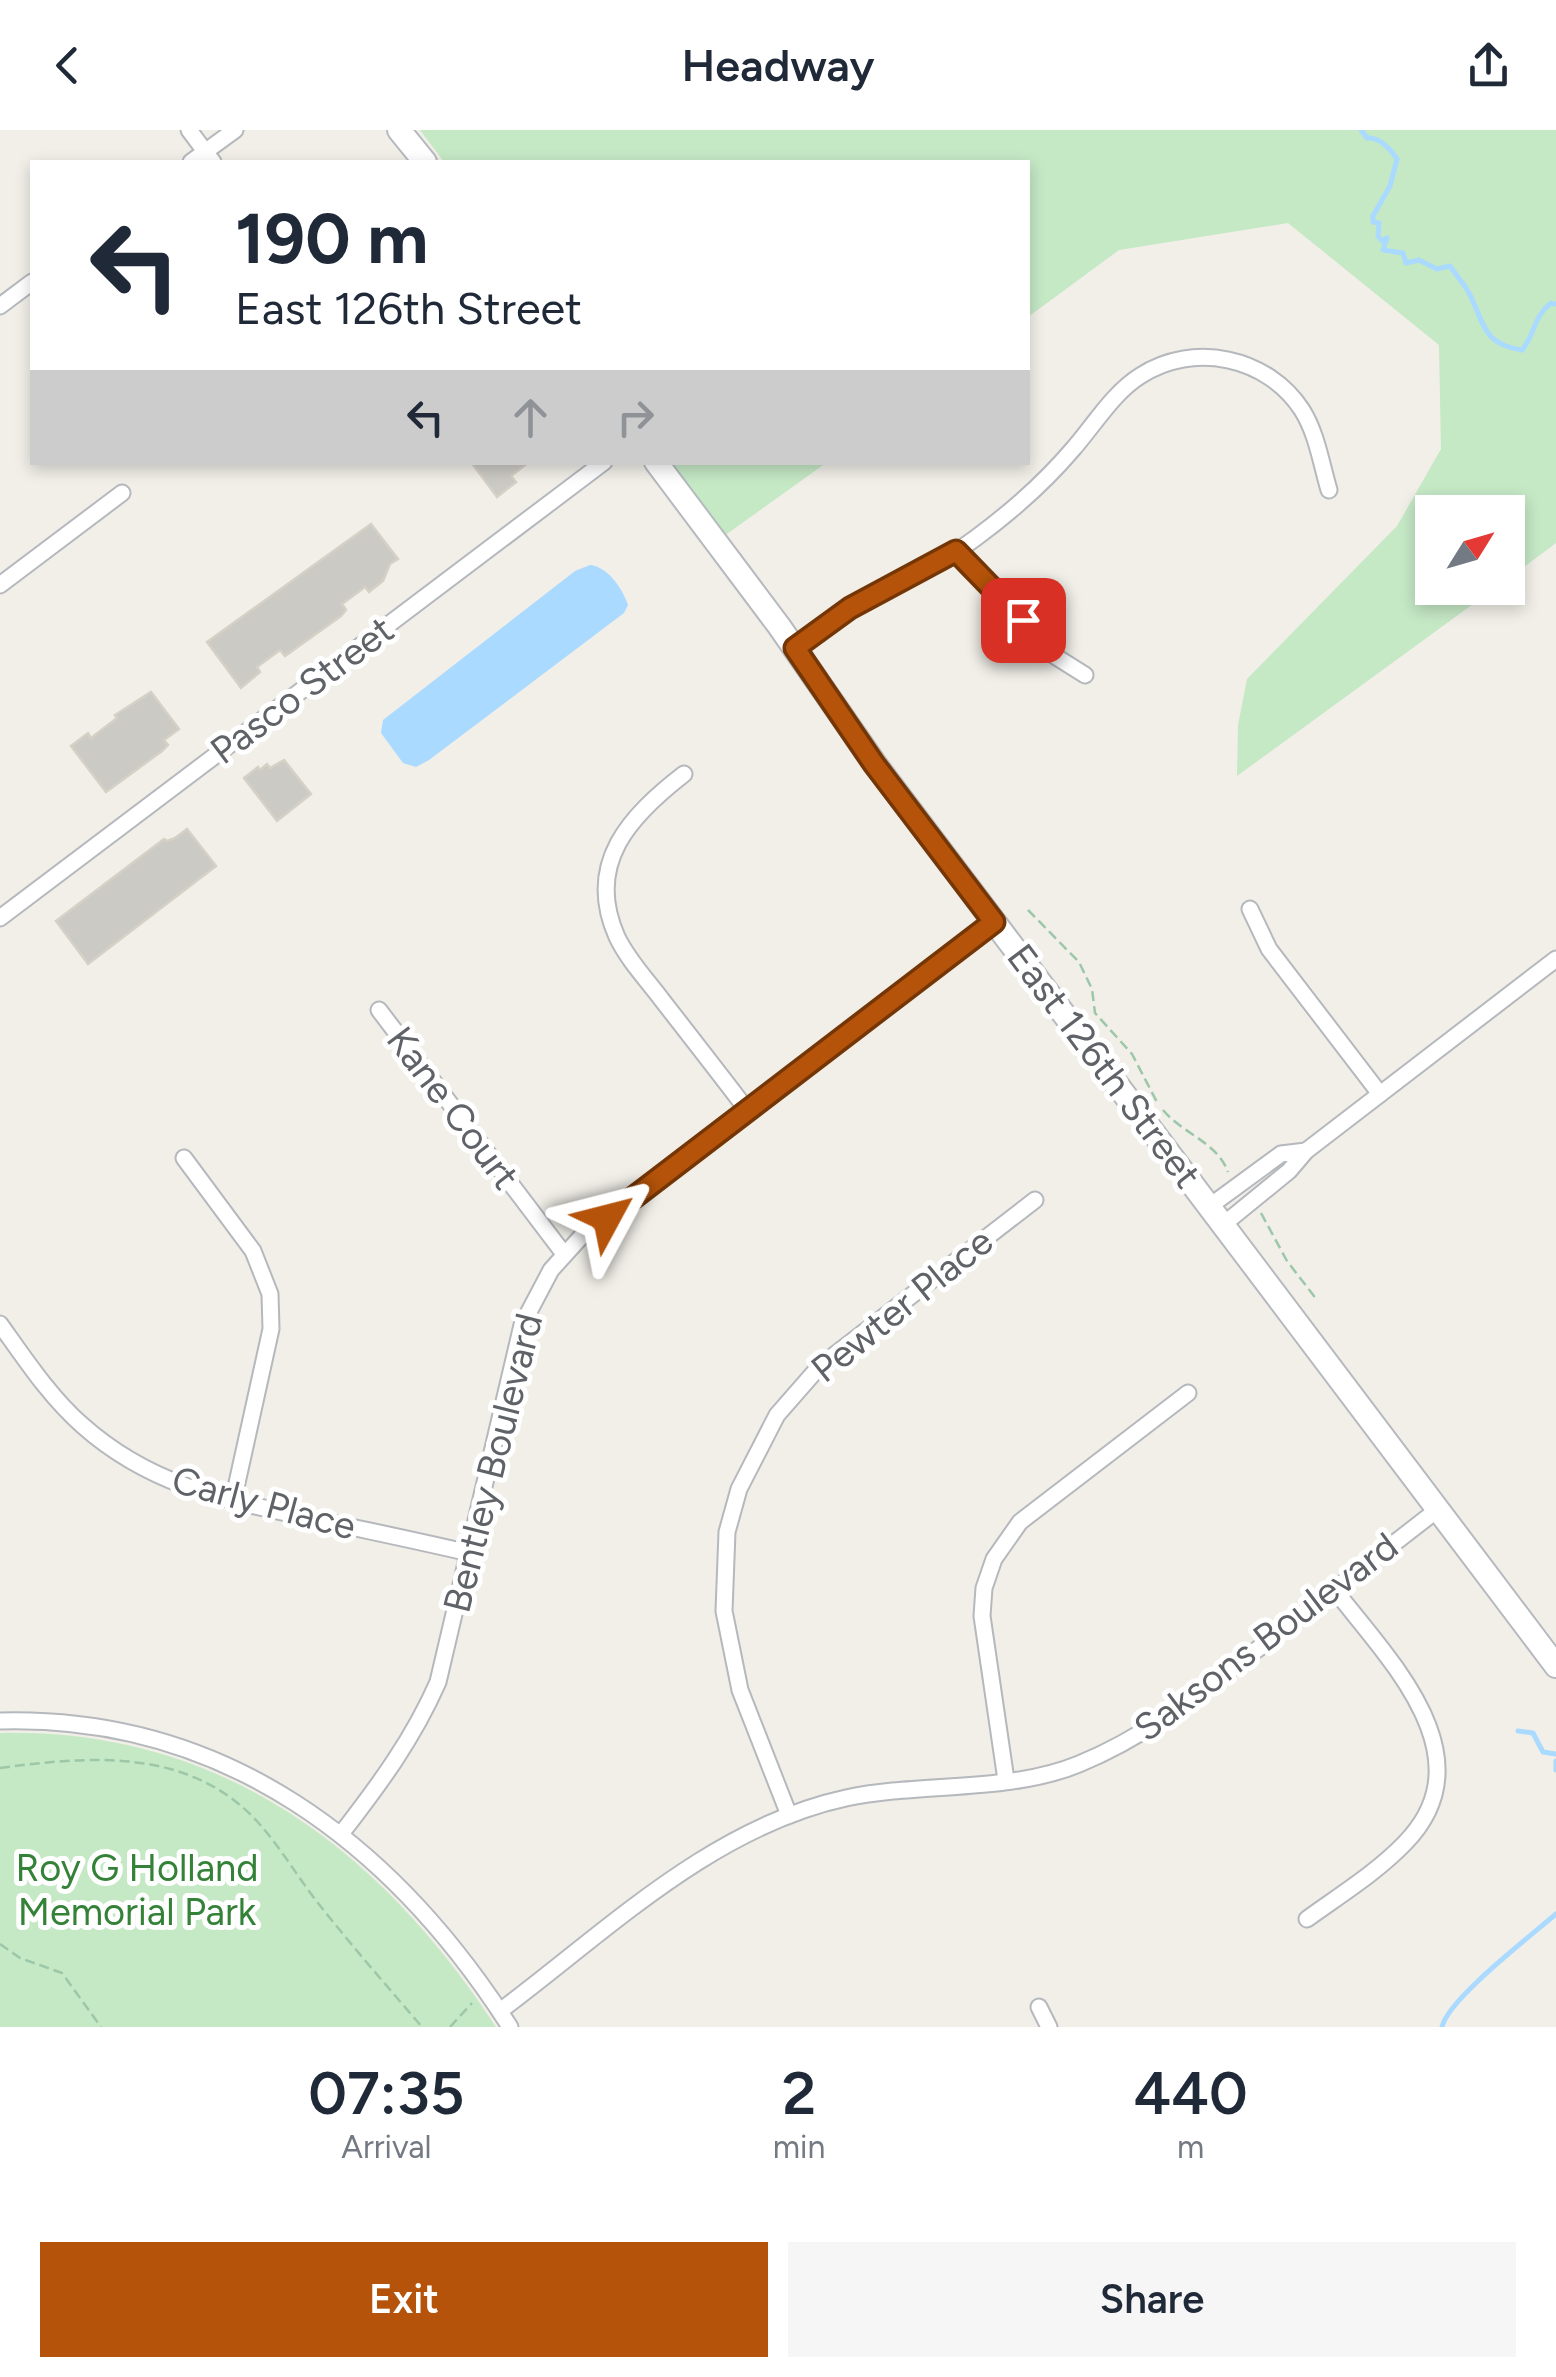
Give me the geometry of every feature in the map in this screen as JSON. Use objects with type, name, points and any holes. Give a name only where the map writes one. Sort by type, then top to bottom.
[{"type":"main road","points":[[399,130],[423,160]]},
{"type":"main road","name":"East 126th Street","points":[[658,465],[795,648],[874,764],[1556,1666]]},
{"type":"street","points":[[189,130],[209,157],[235,130]]},
{"type":"street","points":[[0,306],[30,284]]},
{"type":"street","points":[[795,648],[850,608],[956,551],[1046,478],[1130,384],[1176,360],[1206,357],[1236,361],[1277,382],[1290,394],[1312,430],[1329,490]]},
{"type":"street","name":"Pasco Street","points":[[0,918],[600,465]]},
{"type":"street","points":[[0,585],[122,493]]},
{"type":"street","points":[[956,551],[1050,653],[1085,674]]},
{"type":"street","points":[[684,774],[649,802],[624,830],[608,876],[609,910],[623,948],[747,1110]]},
{"type":"street","points":[[1250,909],[1269,949],[1380,1094]]},
{"type":"street","name":"Bentley Boulevard","points":[[341,1834],[398,1760],[438,1682],[522,1325],[539,1290],[564,1254],[994,922]]},
{"type":"street","points":[[1217,1215],[1289,1171],[1306,1150],[1556,959]]},
{"type":"street","name":"Kane Court","points":[[379,1010],[564,1254]]},
{"type":"street","points":[[184,1158],[253,1251],[270,1294],[271,1329],[233,1501]]},
{"type":"street","name":"Pewter Place","points":[[789,1815],[740,1690],[724,1612],[728,1532],[739,1489],[777,1415],[819,1366],[1035,1200]]},
{"type":"street","name":"Carly Place","points":[[0,1324],[70,1414],[106,1445],[179,1486],[469,1553]]},
{"type":"street","points":[[1006,1780],[982,1616],[984,1588],[994,1558],[1020,1522],[1188,1393]]},
{"type":"street","name":"Saksons Boulevard","points":[[500,2011],[694,1864],[754,1830],[789,1815],[873,1793],[1006,1780],[1077,1765],[1156,1726],[1437,1510]]},
{"type":"street","points":[[1307,1919],[1406,1842],[1426,1816],[1436,1773],[1435,1747],[1421,1705],[1334,1590]]},
{"type":"street","points":[[0,1721],[80,1724],[177,1744],[273,1788],[341,1834],[388,1874],[432,1922],[510,2027]]},
{"type":"street","points":[[1040,2007],[1049,2027]]},
{"type":"path","points":[[1028,910],[1078,962],[1092,988],[1096,1013],[1132,1054],[1161,1108],[1172,1121],[1220,1155],[1229,1175]]},
{"type":"path","points":[[1258,1210],[1287,1261],[1316,1300]]},
{"type":"path","points":[[0,1768],[58,1761],[135,1760],[178,1770],[220,1789],[262,1827],[325,1912],[422,2027]]},
{"type":"path","points":[[0,1944],[20,1958],[62,1973],[100,2027]]},
{"type":"path","points":[[450,2027],[478,1998]]},
{"type":"green space","points":[[420,130],[1556,130],[1556,543],[1525,566],[1525,495],[1415,495],[1415,605],[1472,605],[1237,776],[1238,725],[1247,679],[1397,526],[1441,449],[1439,345],[1288,223],[1119,250],[1030,316],[1030,160],[442,160]]},
{"type":"green space","points":[[671,465],[823,465],[724,536]]},
{"type":"green space","name":"Roy G Holland Memorial Park","points":[[0,1733],[80,1737],[154,1752],[223,1777],[287,1811],[346,1854],[400,1905],[450,1963],[496,2027],[0,2027]]},
{"type":"water","points":[[590,565],[603,570],[618,585],[628,605],[624,613],[429,760],[416,767],[403,763],[381,733],[383,720],[575,571]]},
{"type":"building","points":[[473,465],[525,465],[511,476],[516,482],[497,497]]},
{"type":"building","points":[[371,524],[398,559],[390,564],[383,581],[369,592],[365,587],[342,604],[346,610],[341,616],[285,656],[280,650],[257,667],[260,672],[241,688],[207,642]]},
{"type":"building","points":[[151,692],[179,729],[164,740],[168,745],[162,751],[106,792],[71,746],[88,733],[91,738],[117,718],[115,715]]},
{"type":"building","points":[[284,760],[311,794],[277,821],[244,778],[258,767],[260,770],[267,764],[270,768]]},
{"type":"building","points":[[187,829],[216,866],[88,964],[56,921],[164,839],[175,838]]},
{"type":"waterway","points":[[1361,130],[1367,138],[1385,145],[1397,159],[1390,186],[1373,216],[1373,222],[1379,223],[1378,236],[1382,241],[1387,238],[1383,250],[1403,253],[1406,263],[1419,260],[1437,269],[1450,266],[1469,293],[1486,331],[1509,347],[1522,350],[1541,314],[1551,303],[1556,304]]},
{"type":"waterway","points":[[1518,1731],[1533,1733],[1543,1752],[1556,1754]]},
{"type":"waterway","points":[[1556,1761],[1556,1770]]},
{"type":"waterway","points":[[1442,2027],[1474,1984],[1556,1914]]},
{"type":"route","points":[[607,1218],[994,922],[874,764],[795,648],[850,608],[956,551],[1023,620]]}]
